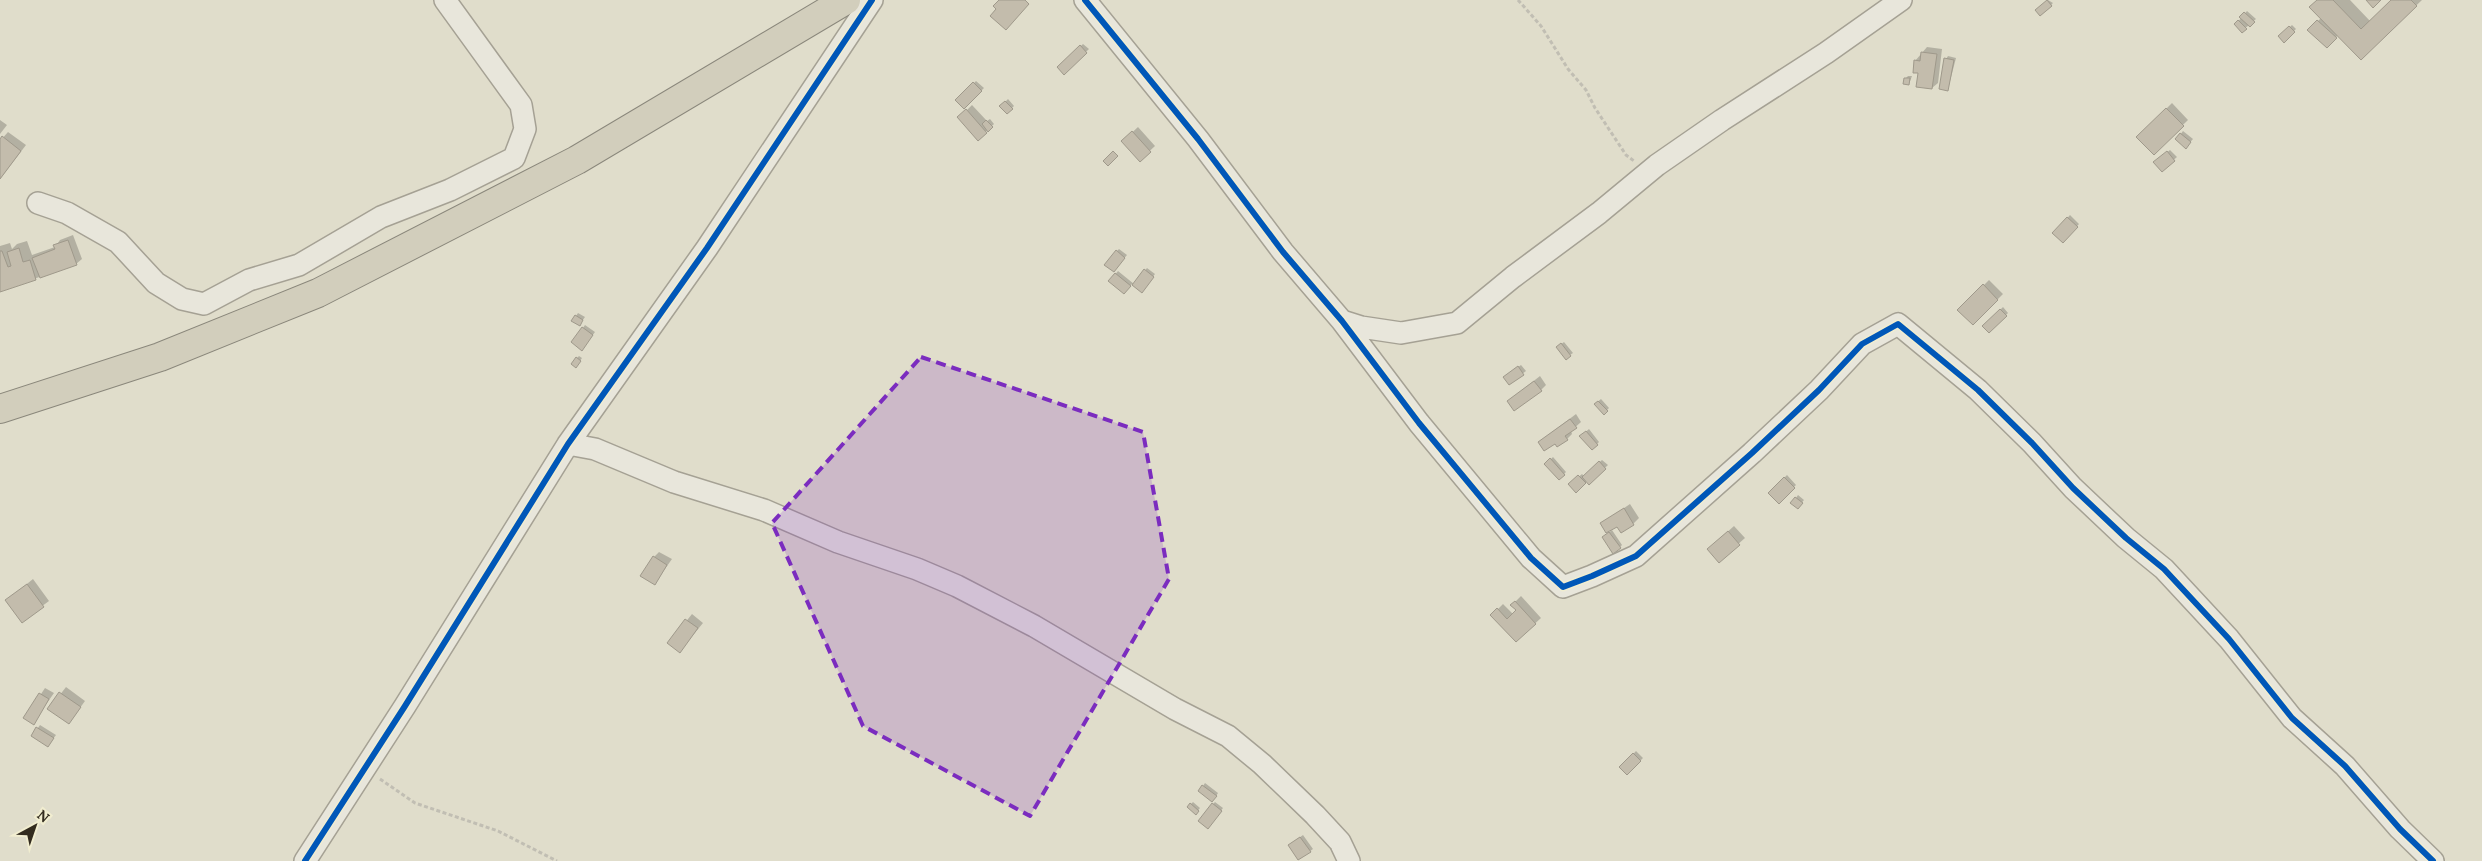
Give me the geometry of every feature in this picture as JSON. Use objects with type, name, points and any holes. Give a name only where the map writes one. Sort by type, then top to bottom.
[{"type":"highway","points":[[0,409],[160,357],[318,293],[577,160],[866,2]]},
{"type":"street","points":[[38,203],[67,213],[118,242],[156,283],[182,299],[204,304],[249,280],[299,265],[381,217],[450,190],[514,158],[526,129],[521,105],[445,0]]},
{"type":"street","points":[[1086,0],[1198,140],[1283,252],[1342,321],[1388,384],[1496,517],[1532,558],[1563,587],[1636,556],[1752,454],[1819,390],[1862,344],[1898,324],[1978,390],[2126,538],[2164,568],[2229,639],[2292,718],[2345,766],[2400,829],[2433,861]]},
{"type":"street","points":[[1342,321],[1361,327],[1401,333],[1458,323],[1650,171],[1722,120],[1826,53],[1901,0]]},
{"type":"street","points":[[306,861],[568,444],[707,248],[866,2]]},
{"type":"street","points":[[568,444],[596,449],[674,482],[764,510],[838,542],[918,569],[957,586],[1034,626],[1175,709],[1228,736],[1315,815],[1340,842],[1349,861]]},
{"type":"path","points":[[1518,0],[1541,26],[1568,69],[1586,90],[1595,108],[1626,155],[1650,171]]},
{"type":"path","points":[[365,769],[415,803],[498,831],[557,861]]},
{"type":"highlighted area","points":[[921,357],[1143,432],[1169,579],[1030,816],[863,726],[772,523]]},
{"type":"building","points":[[999,0],[1025,0],[1029,4],[1006,30],[990,16],[996,9],[993,6]]},
{"type":"building","points":[[2047,0],[2052,6],[2040,16],[2035,10]]},
{"type":"building","points":[[2317,0],[2333,0],[2361,29],[2391,0],[2411,0],[2417,6],[2361,60],[2309,7]]},
{"type":"building","points":[[2366,0],[2381,0],[2373,8]]},
{"type":"building","points":[[2244,12],[2255,22],[2250,27],[2239,17]]},
{"type":"building","points":[[2238,20],[2247,29],[2242,33],[2234,24]]},
{"type":"building","points":[[2317,20],[2337,38],[2327,48],[2307,30]]},
{"type":"building","points":[[2289,26],[2295,32],[2284,43],[2278,36]]},
{"type":"building","points":[[1080,45],[1087,53],[1064,75],[1057,67]]},
{"type":"building","points":[[1921,52],[1937,54],[1932,89],[1916,87],[1918,73],[1913,73],[1914,60],[1920,61]]},
{"type":"building","points":[[1944,58],[1954,60],[1948,91],[1939,89]]},
{"type":"building","points":[[1904,78],[1910,78],[1909,85],[1903,84]]},
{"type":"building","points":[[973,82],[982,91],[964,109],[955,100]]},
{"type":"building","points":[[1005,101],[1013,109],[1007,114],[999,106]]},
{"type":"building","points":[[2166,108],[2184,126],[2154,155],[2136,137]]},
{"type":"building","points":[[966,109],[987,133],[978,141],[957,117]]},
{"type":"building","points":[[986,120],[993,127],[988,132],[982,124]]},
{"type":"building","points":[[1132,131],[1151,152],[1140,162],[1121,141]]},
{"type":"building","points":[[2180,133],[2191,142],[2186,149],[2175,139]]},
{"type":"building","points":[[2,136],[21,151],[0,179],[0,139]]},
{"type":"building","points":[[1113,151],[1118,156],[1108,166],[1103,161]]},
{"type":"building","points":[[2167,151],[2175,161],[2162,172],[2153,162]]},
{"type":"building","points":[[2067,217],[2078,227],[2063,243],[2052,233]]},
{"type":"building","points":[[68,240],[77,265],[40,278],[32,258],[55,249],[53,245]]},
{"type":"building","points":[[19,248],[23,262],[30,260],[36,280],[0,292],[0,251],[2,251],[8,267],[11,266],[7,252]]},
{"type":"building","points":[[1116,250],[1125,258],[1114,272],[1104,265]]},
{"type":"building","points":[[1144,269],[1154,277],[1142,293],[1132,285]]},
{"type":"building","points":[[1115,273],[1131,286],[1124,294],[1108,281]]},
{"type":"building","points":[[1983,284],[1998,300],[1973,325],[1957,310]]},
{"type":"building","points":[[2000,309],[2007,316],[1989,333],[1982,326]]},
{"type":"building","points":[[575,315],[583,320],[580,326],[571,321]]},
{"type":"building","points":[[582,327],[593,335],[582,351],[571,342]]},
{"type":"building","points":[[1561,343],[1571,356],[1566,360],[1556,347]]},
{"type":"building","points":[[576,357],[581,361],[576,368],[571,364]]},
{"type":"building","points":[[1518,366],[1524,375],[1509,385],[1503,377]]},
{"type":"building","points":[[1534,381],[1542,391],[1514,411],[1507,401]]},
{"type":"building","points":[[1598,401],[1608,411],[1604,415],[1594,404]]},
{"type":"building","points":[[1570,419],[1577,428],[1565,436],[1568,440],[1557,447],[1555,444],[1544,451],[1538,442]]},
{"type":"building","points":[[1586,431],[1598,445],[1592,450],[1579,436]]},
{"type":"building","points":[[1550,458],[1565,475],[1559,480],[1544,464]]},
{"type":"building","points":[[1599,461],[1606,469],[1589,485],[1582,477]]},
{"type":"building","points":[[1578,475],[1586,483],[1576,493],[1568,484]]},
{"type":"building","points":[[1784,477],[1795,488],[1779,504],[1768,493]]},
{"type":"building","points":[[1795,497],[1803,503],[1798,509],[1790,503]]},
{"type":"building","points":[[1624,508],[1634,525],[1621,533],[1617,527],[1606,533],[1600,523]]},
{"type":"building","points":[[1728,531],[1740,545],[1719,563],[1707,549]]},
{"type":"building","points":[[1609,532],[1621,548],[1613,554],[1602,537]]},
{"type":"building","points":[[653,556],[667,565],[655,585],[640,576]]},
{"type":"building","points":[[27,584],[44,607],[22,623],[5,600]]},
{"type":"building","points":[[1515,601],[1536,624],[1516,642],[1490,615],[1497,608],[1507,619],[1516,610],[1510,605]]},
{"type":"building","points":[[685,619],[698,628],[680,653],[667,643]]},
{"type":"building","points":[[59,692],[81,707],[69,724],[47,709]]},
{"type":"building","points":[[39,693],[49,699],[34,725],[23,718]]},
{"type":"building","points":[[36,727],[54,738],[48,747],[31,736]]},
{"type":"building","points":[[1633,753],[1641,761],[1627,775],[1619,767]]},
{"type":"building","points":[[1202,785],[1217,796],[1212,802],[1198,791]]},
{"type":"building","points":[[1190,803],[1199,811],[1196,815],[1187,807]]},
{"type":"building","points":[[1212,803],[1222,811],[1208,829],[1198,821]]},
{"type":"building","points":[[1300,837],[1311,852],[1298,860],[1288,845]]},
{"type":"cycle path","points":[[305,861],[405,706],[568,444],[707,248],[872,0]]},
{"type":"cycle path","points":[[1085,0],[1198,139],[1283,252],[1342,321],[1419,423],[1531,558],[1563,587],[1636,556],[1752,453],[1819,390],[1862,344],[1898,324],[1978,390],[2032,443],[2073,488],[2126,538],[2164,569],[2229,639],[2292,718],[2345,766],[2400,829],[2433,861]]}]
